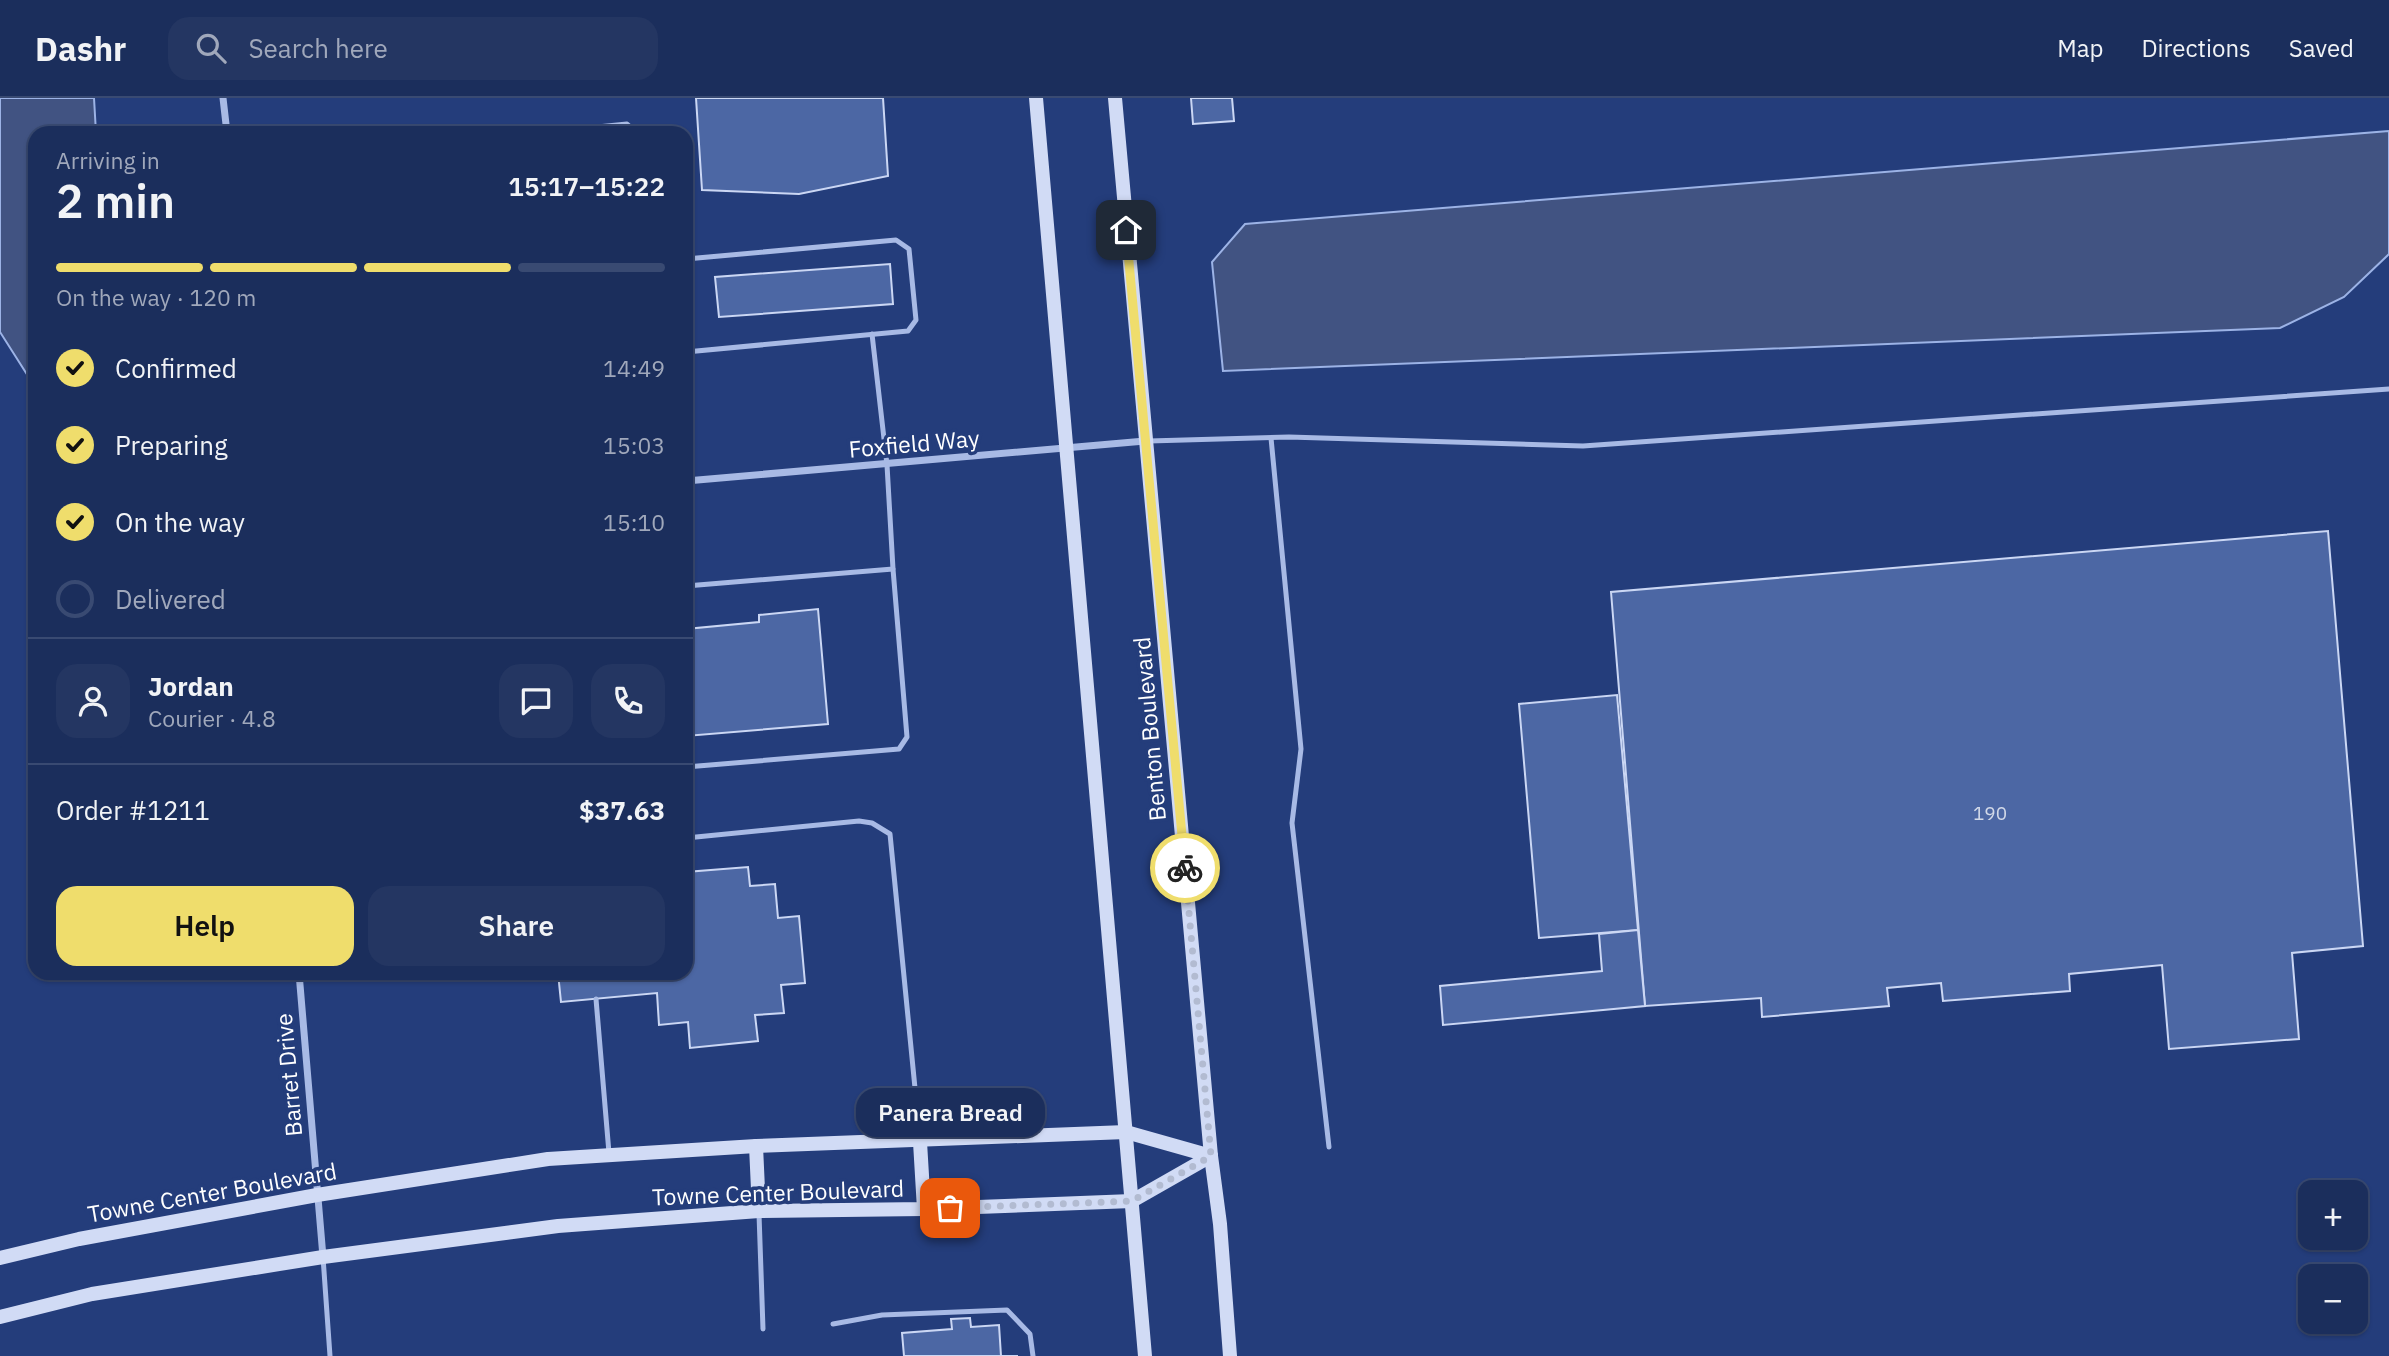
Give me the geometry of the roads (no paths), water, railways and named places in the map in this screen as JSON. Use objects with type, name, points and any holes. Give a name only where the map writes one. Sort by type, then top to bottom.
[{"type":"street","points":[[223,98],[226,126]]},
{"type":"street","points":[[1036,98],[1145,1356]]},
{"type":"street","name":"Benton Boulevard","points":[[1115,98],[1230,1356]]},
{"type":"street","name":"Foxfield Way","points":[[693,480],[1145,441]]},
{"type":"street","name":"Barret Drive","points":[[300,980],[323,1257]]},
{"type":"street","name":"Towne Center Boulevard","points":[[0,1258],[79,1239],[317,1195],[548,1159],[756,1146],[920,1142],[1126,1132],[1211,1156]]},
{"type":"street","points":[[920,1142],[924,1209]]},
{"type":"street","points":[[756,1146],[759,1211]]},
{"type":"street","name":"Towne Center Boulevard","points":[[0,1317],[92,1294],[323,1257],[558,1226],[759,1211],[924,1209],[1132,1201],[1211,1156]]},
{"type":"lane","points":[[606,126],[628,126]]},
{"type":"lane","points":[[693,258],[896,240],[909,249],[916,320],[908,331],[693,351]]},
{"type":"lane","points":[[693,766],[900,749],[907,737],[887,465],[872,334]]},
{"type":"lane","points":[[1145,441],[1271,438],[1583,446],[2389,389]]},
{"type":"lane","points":[[1271,438],[1301,749],[1293,823],[1329,1147]]},
{"type":"lane","points":[[693,585],[893,569]]},
{"type":"lane","points":[[693,837],[859,821],[872,823],[890,834],[920,1142]]},
{"type":"lane","points":[[596,999],[609,1155]]},
{"type":"lane","points":[[759,1211],[763,1329]]},
{"type":"lane","points":[[323,1257],[330,1356]]},
{"type":"lane","points":[[834,1324],[882,1315],[1007,1310],[1030,1334],[1033,1356]]},
{"type":"water","points":[[0,98],[94,98],[96,126],[28,126],[28,376],[0,332]]},
{"type":"water","points":[[2389,131],[2389,254],[2344,297],[2280,328],[1223,371],[1212,262],[1245,224]]},
{"type":"place","name":"Panera Bread","points":[[950,1208]]}]
